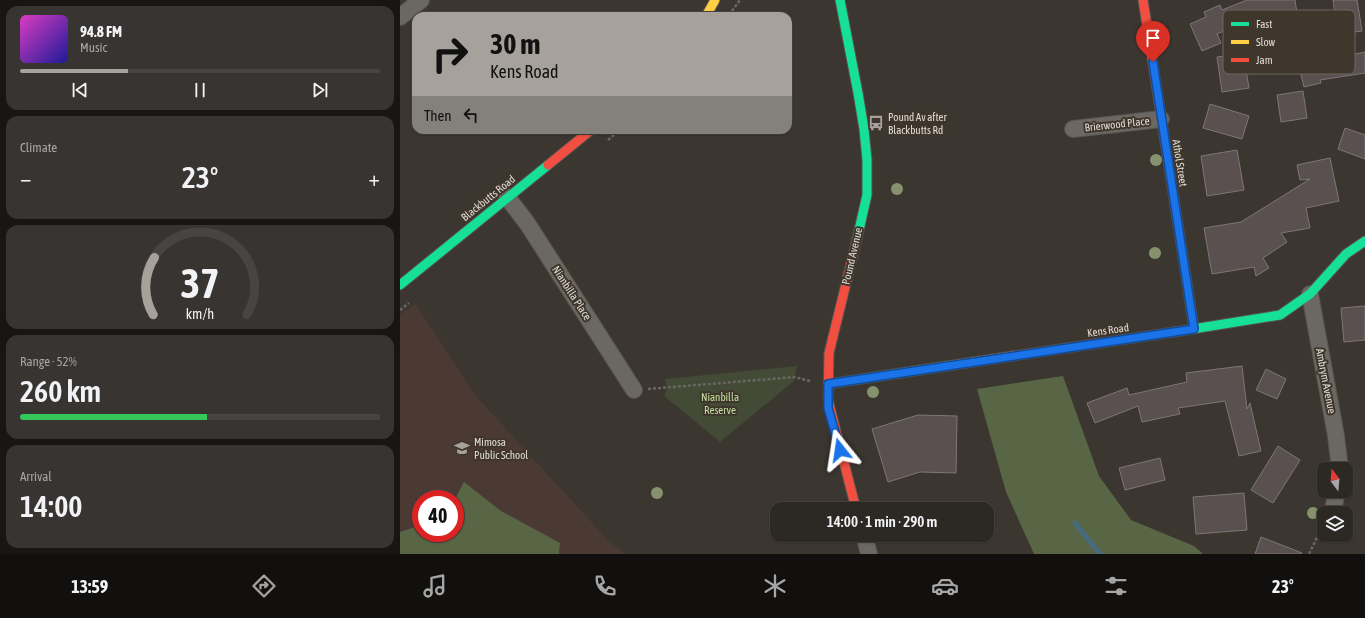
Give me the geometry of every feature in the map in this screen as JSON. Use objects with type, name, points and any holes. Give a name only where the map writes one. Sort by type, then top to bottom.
[{"type":"street","points":[[400,17],[421,0]]},
{"type":"street","points":[[708,12],[715,0]]},
{"type":"street","name":"Pound Avenue","points":[[840,0],[864,129],[867,160],[867,195],[829,353],[828,408],[854,502]]},
{"type":"street","name":"Athol Street","points":[[1148,2],[1161,119],[1194,329]]},
{"type":"street","name":"Brierwood Place","points":[[1073,129],[1161,119]]},
{"type":"street","name":"Blackbutts Road","points":[[400,285],[586,134]]},
{"type":"street","name":"Nianbilla Place","points":[[507,197],[527,223],[634,390]]},
{"type":"street","name":"Kens Road","points":[[828,384],[1280,315],[1310,294],[1346,254],[1365,241]]},
{"type":"street","name":"Ambrym Avenue","points":[[1310,294],[1336,436],[1339,462]]},
{"type":"street","points":[[866,542],[869,554]]},
{"type":"path","points":[[634,390],[795,377],[806,380]]},
{"type":"path","points":[[1309,554],[1317,537]]},
{"type":"shaded area","name":"Mimosa Public School","points":[[415,303],[476,396],[608,540],[625,554],[400,554],[400,315]]},
{"type":"green space","name":"Nianbilla Reserve","points":[[797,366],[794,381],[720,442],[664,396],[667,389],[665,379]]},
{"type":"green space","points":[[1063,376],[1099,476],[1131,520],[1194,546],[1203,554],[1034,554],[1006,492],[977,389]]},
{"type":"green space","points":[[464,482],[501,511],[560,543],[559,554],[400,554],[400,532],[412,528],[412,542],[464,542],[464,490],[460,490]]},
{"type":"building","points":[[1247,0],[1295,0],[1296,10],[1223,10],[1223,31],[1217,34],[1221,43],[1202,51],[1190,24],[1206,17],[1204,12],[1220,5],[1222,10]]},
{"type":"building","points":[[1333,0],[1357,0],[1362,31],[1355,32],[1355,10],[1335,10]]},
{"type":"building","points":[[1365,52],[1365,73],[1320,80],[1321,83],[1304,87],[1301,74],[1355,74],[1355,54]]},
{"type":"building","points":[[1223,56],[1223,74],[1247,74],[1249,88],[1222,92],[1217,57]]},
{"type":"building","points":[[1303,91],[1307,118],[1281,122],[1277,95]]},
{"type":"building","points":[[1210,104],[1249,116],[1242,139],[1203,128]]},
{"type":"building","points":[[1345,128],[1365,135],[1365,159],[1338,149]]},
{"type":"building","points":[[1237,150],[1244,190],[1207,196],[1201,156]]},
{"type":"building","points":[[1330,158],[1339,201],[1306,208],[1310,228],[1281,233],[1287,242],[1263,258],[1269,268],[1256,276],[1254,267],[1212,274],[1204,228],[1241,222],[1310,179],[1300,180],[1297,165]]},
{"type":"building","points":[[1365,306],[1365,340],[1344,342],[1341,308]]},
{"type":"building","points":[[1242,366],[1247,409],[1250,403],[1261,451],[1239,456],[1225,401],[1178,408],[1180,414],[1142,422],[1138,406],[1095,423],[1087,403],[1127,388],[1129,395],[1187,382],[1186,373]]},
{"type":"building","points":[[1266,369],[1286,379],[1277,399],[1256,390]]},
{"type":"building","points":[[918,415],[957,416],[956,473],[920,472],[888,482],[872,429]]},
{"type":"building","points":[[1278,446],[1300,460],[1273,503],[1251,490]]},
{"type":"building","points":[[1160,458],[1165,480],[1125,490],[1119,468]]},
{"type":"building","points":[[1244,493],[1247,530],[1196,534],[1193,497]]},
{"type":"building","points":[[1261,537],[1302,553],[1255,554]]},
{"type":"waterway","points":[[1075,523],[1100,554]]},
{"type":"traffic: fast","points":[[840,0],[858,93],[867,160],[867,195],[857,239]]},
{"type":"traffic: fast","points":[[400,285],[548,165]]},
{"type":"traffic: fast","points":[[1174,332],[1280,315],[1310,294],[1346,254],[1365,241]]},
{"type":"traffic: fast","points":[[1181,244],[1194,329]]},
{"type":"traffic: slow","points":[[708,12],[715,0]]},
{"type":"traffic: slow","points":[[828,384],[1013,356]]},
{"type":"traffic: jam","points":[[1143,0],[1181,244]]},
{"type":"traffic: jam","points":[[548,165],[586,134]]},
{"type":"traffic: jam","points":[[854,502],[828,400],[829,353],[857,239]]},
{"type":"traffic: jam","points":[[1013,356],[1174,332]]},
{"type":"place","name":"Pound Av after Blackbutts Rd","points":[[876,123]]},
{"type":"place","name":"Mimosa Public School","points":[[462,448]]},
{"type":"route","points":[[840,450],[828,408],[828,384],[1194,329],[1153,62]]}]
